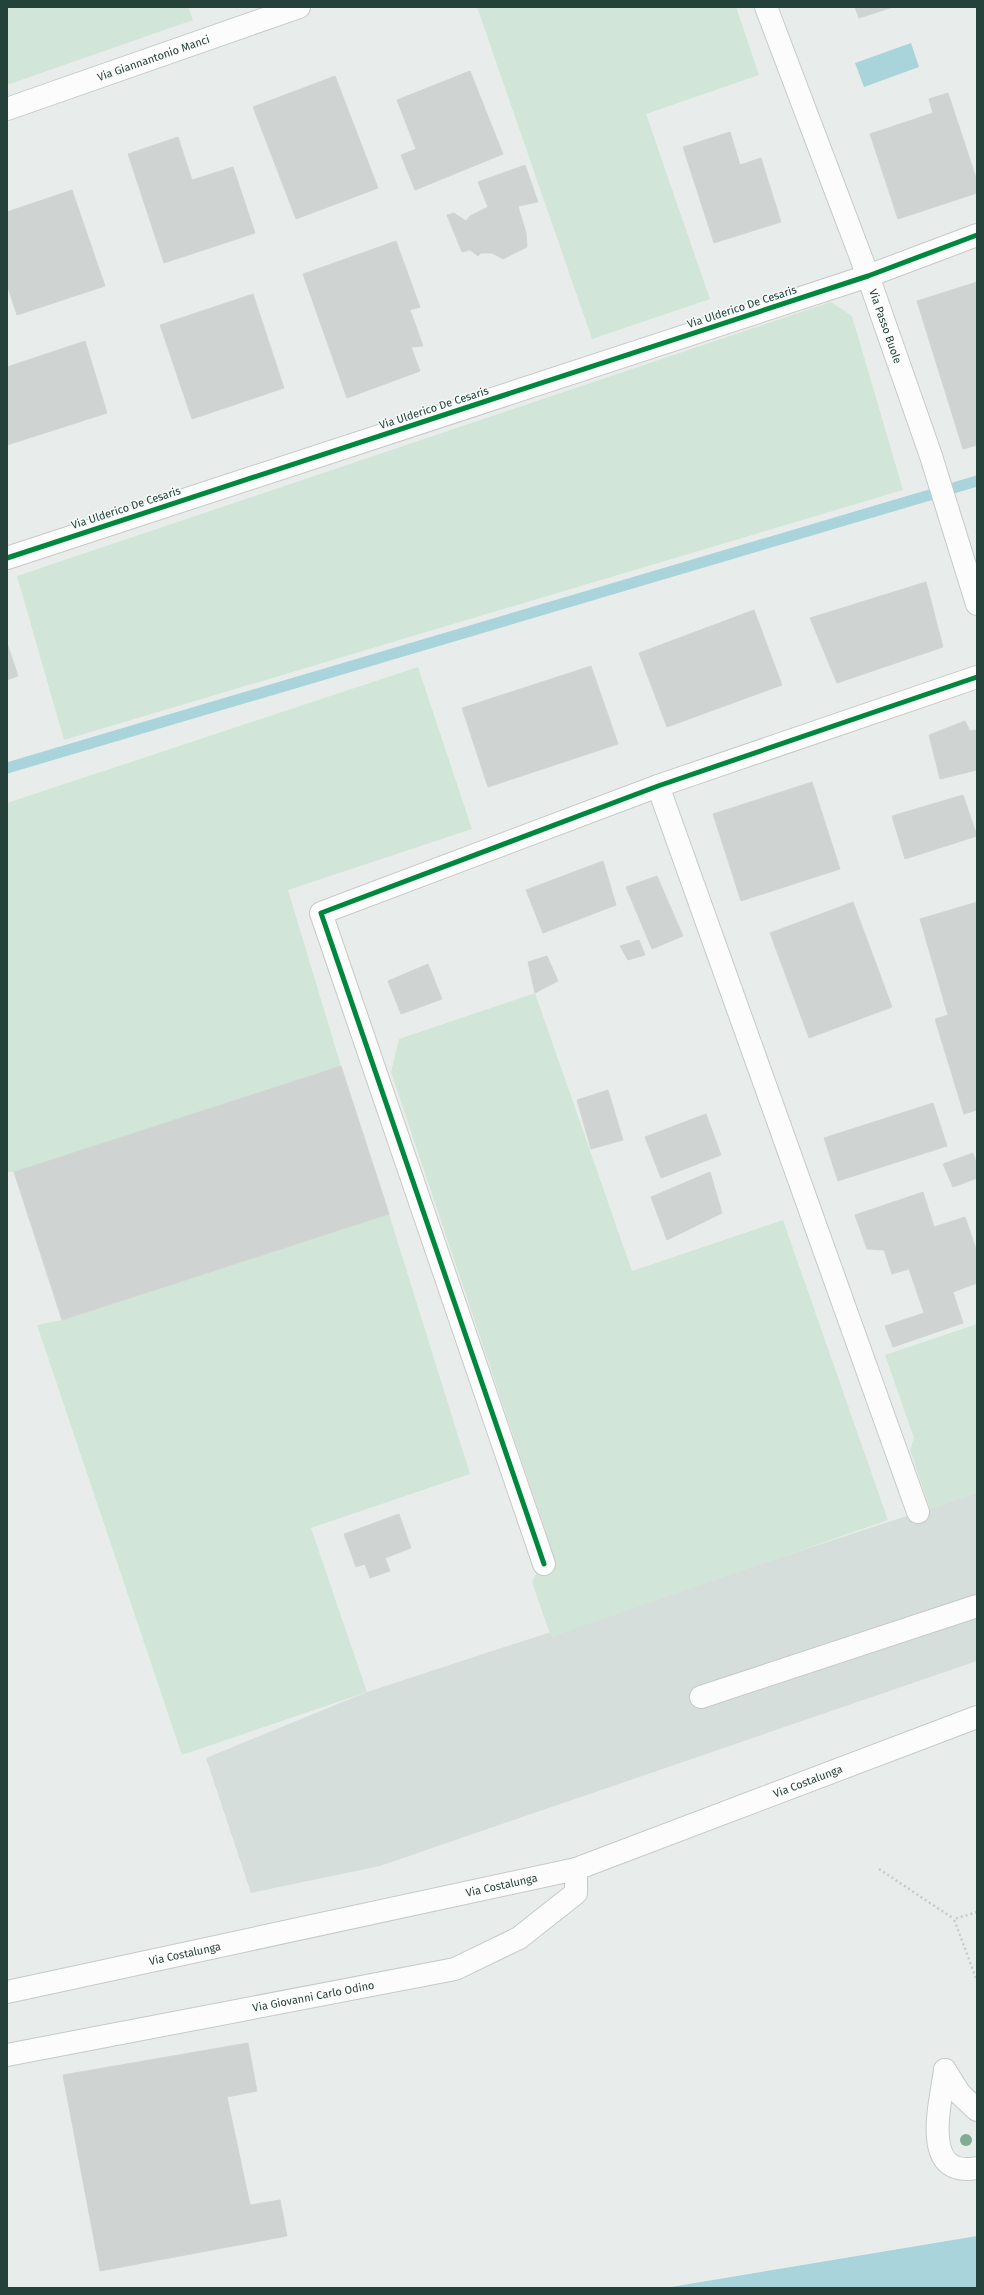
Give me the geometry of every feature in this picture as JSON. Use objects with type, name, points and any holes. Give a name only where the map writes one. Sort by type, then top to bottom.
[{"type":"street","name":"Via Giannantonio Manci","points":[[7,109],[299,7]]},
{"type":"street","name":"Via Passo Buole","points":[[766,7],[868,276],[931,456],[977,604]]},
{"type":"street","name":"Via Ulderico De Cesaris","points":[[7,558],[868,276],[977,236]]},
{"type":"street","points":[[544,1564],[321,913],[658,786],[977,677]]},
{"type":"street","points":[[658,786],[918,1512]]},
{"type":"street","points":[[701,1697],[977,1606]]},
{"type":"street","name":"Via Costalunga","points":[[7,1992],[576,1869],[977,1716]]},
{"type":"street","name":"Via Giovanni Carlo Odino","points":[[7,2055],[455,1969],[519,1938],[576,1893],[576,1869]]},
{"type":"street","points":[[977,2110],[960,2094],[945,2070],[937,2126],[938,2147],[949,2165],[965,2170],[977,2168]]},
{"type":"path","points":[[879,1869],[954,1919],[977,1981]]},
{"type":"path","points":[[954,1919],[977,1912]]},
{"type":"shaded area","points":[[977,1493],[977,1661],[380,1866],[251,1893],[206,1758],[367,1692]]},
{"type":"green space","points":[[7,7],[188,7],[193,20],[7,85]]},
{"type":"green space","points":[[477,7],[736,7],[759,75],[646,114],[710,299],[592,339]]},
{"type":"green space","points":[[831,302],[852,316],[903,490],[64,740],[17,576]]},
{"type":"green space","points":[[418,667],[472,829],[288,890],[341,1066],[14,1172],[7,1172],[7,803]]},
{"type":"green space","points":[[535,993],[632,1271],[783,1220],[888,1520],[551,1637],[532,1582],[550,1545],[391,1072],[399,1039]]},
{"type":"green space","points":[[389,1214],[470,1474],[311,1528],[367,1692],[182,1755],[37,1325],[62,1320]]},
{"type":"green space","points":[[977,1324],[977,1493],[930,1509],[910,1450],[914,1438],[885,1355]]},
{"type":"water","points":[[911,43],[919,67],[864,87],[855,63]]},
{"type":"water","points":[[977,2236],[977,2288],[665,2288]]},
{"type":"building","points":[[855,7],[893,7],[859,18]]},
{"type":"building","points":[[470,71],[503,154],[415,190],[401,155],[416,149],[397,100]]},
{"type":"building","points":[[335,76],[378,188],[296,219],[253,107]]},
{"type":"building","points":[[948,93],[977,181],[977,193],[898,219],[870,134],[933,113],[929,99]]},
{"type":"building","points":[[730,132],[740,165],[761,158],[781,222],[714,243],[683,147]]},
{"type":"building","points":[[178,137],[192,180],[233,167],[255,233],[164,263],[128,154]]},
{"type":"building","points":[[525,165],[538,202],[518,206],[526,233],[527,247],[503,259],[492,253],[481,253],[478,256],[470,250],[462,252],[447,215],[454,213],[466,221],[470,216],[488,207],[478,182]]},
{"type":"building","points":[[72,190],[105,286],[17,315],[7,285],[7,212]]},
{"type":"building","points":[[396,241],[420,307],[410,310],[423,346],[411,347],[420,371],[347,398],[303,274]]},
{"type":"building","points":[[977,282],[977,445],[963,449],[917,301]]},
{"type":"building","points":[[253,294],[284,388],[192,419],[160,325]]},
{"type":"building","points":[[85,341],[107,413],[7,445],[7,367]]},
{"type":"building","points":[[926,582],[943,647],[837,683],[810,618]]},
{"type":"building","points":[[754,610],[782,685],[667,727],[639,653]]},
{"type":"building","points":[[7,643],[18,676],[7,680]]},
{"type":"building","points":[[591,666],[618,744],[488,787],[462,708]]},
{"type":"building","points":[[965,721],[970,731],[977,730],[977,770],[940,779],[929,735]]},
{"type":"building","points":[[812,782],[840,869],[741,901],[713,814]]},
{"type":"building","points":[[963,795],[977,836],[905,859],[892,816]]},
{"type":"building","points":[[603,861],[616,905],[543,933],[526,890]]},
{"type":"building","points":[[657,876],[683,936],[652,949],[626,887]]},
{"type":"building","points":[[853,902],[892,1007],[809,1038],[770,933]]},
{"type":"building","points":[[977,902],[977,1110],[964,1114],[935,1019],[948,1015],[920,919]]},
{"type":"building","points":[[639,940],[645,955],[628,960],[620,946]]},
{"type":"building","points":[[547,956],[558,981],[535,993],[528,962]]},
{"type":"building","points":[[428,964],[442,999],[401,1014],[388,981]]},
{"type":"building","points":[[341,1066],[389,1214],[62,1320],[14,1172]]},
{"type":"building","points":[[608,1090],[623,1140],[591,1149],[577,1100]]},
{"type":"building","points":[[933,1103],[947,1146],[838,1181],[824,1138]]},
{"type":"building","points":[[706,1114],[721,1155],[661,1178],[645,1137]]},
{"type":"building","points":[[973,1153],[977,1166],[977,1178],[953,1187],[943,1164]]},
{"type":"building","points":[[710,1172],[722,1213],[667,1240],[651,1197]]},
{"type":"building","points":[[923,1192],[934,1227],[965,1217],[977,1252],[977,1283],[953,1292],[963,1323],[893,1347],[885,1326],[924,1313],[909,1269],[892,1274],[884,1250],[867,1249],[855,1215]]},
{"type":"building","points":[[399,1514],[411,1548],[385,1558],[390,1571],[370,1578],[365,1564],[356,1567],[344,1534]]},
{"type":"building","points":[[248,2043],[257,2091],[227,2097],[250,2205],[280,2200],[287,2236],[100,2271],[63,2075]]},
{"type":"waterway","points":[[7,768],[977,481]]},
{"type":"cycle path","points":[[7,558],[868,276],[977,235]]},
{"type":"cycle path","points":[[544,1564],[321,913],[658,786],[977,677]]}]
